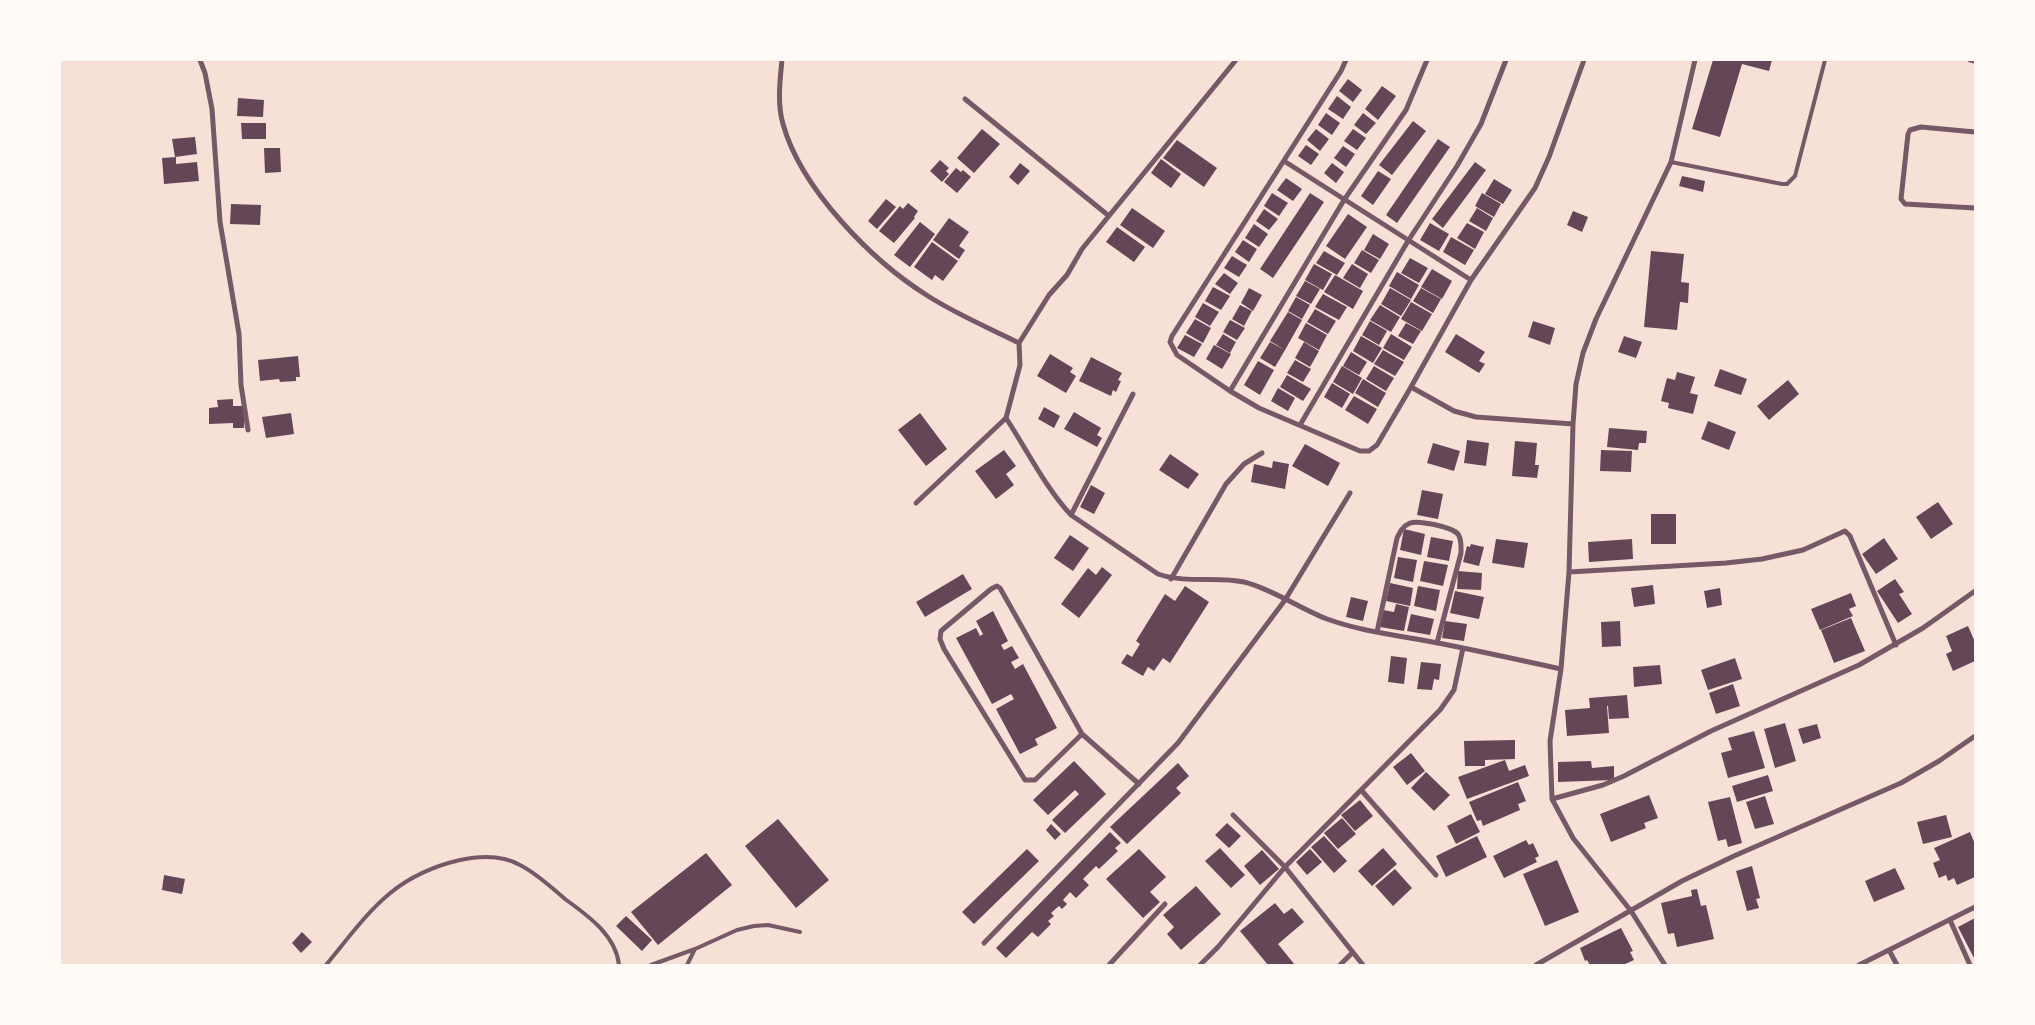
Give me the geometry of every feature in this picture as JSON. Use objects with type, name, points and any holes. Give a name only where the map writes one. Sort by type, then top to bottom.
[{"type":"street","points":[[200,60],[205,73],[212,109],[220,222],[239,334],[241,385],[248,430]]},
{"type":"street","points":[[782,60],[780,89],[782,124],[795,154],[822,197],[834,212],[869,250],[902,278],[929,297],[1019,343]]},
{"type":"street","points":[[916,503],[1006,418],[1020,365],[1019,343],[1049,294],[1067,275],[1082,249],[1236,60]]},
{"type":"street","points":[[1346,60],[1341,71],[1172,336],[1170,342],[1177,355],[1230,391],[1277,417],[1360,451],[1369,451],[1378,444],[1471,280],[1534,188],[1549,157],[1584,60]]},
{"type":"street","points":[[1230,391],[1344,200],[1406,110],[1427,60]]},
{"type":"street","points":[[1300,425],[1408,241],[1482,124],[1506,60]]},
{"type":"street","points":[[1665,965],[1630,911],[1572,838],[1552,799],[1550,741],[1560,669],[1569,572],[1573,424],[1576,384],[1583,353],[1596,319],[1671,162],[1696,60]]},
{"type":"street","points":[[1970,60],[1975,61]]},
{"type":"street","points":[[965,99],[1109,216]]},
{"type":"street","points":[[1975,132],[1920,127],[1910,130],[1901,199],[1905,204],[1975,208]]},
{"type":"street","points":[[1284,161],[1471,280]]},
{"type":"street","points":[[1411,387],[1454,411],[1476,417],[1573,424]]},
{"type":"street","points":[[1071,515],[1133,394]]},
{"type":"street","points":[[1006,418],[1048,486],[1071,515],[1158,574],[1171,579],[1245,582],[1328,619],[1377,632],[1464,648],[1560,669]]},
{"type":"street","points":[[1171,579],[1226,484],[1244,464],[1262,453]]},
{"type":"street","points":[[984,943],[1178,743],[1285,600],[1350,493]]},
{"type":"street","points":[[1377,632],[1397,538],[1401,530],[1408,524],[1417,522],[1449,528],[1458,534],[1462,542],[1437,643]]},
{"type":"street","points":[[1569,572],[1726,563],[1762,559],[1803,550],[1845,531],[1850,536],[1896,645]]},
{"type":"street","points":[[1082,734],[1035,780],[1025,780],[944,649],[940,639],[940,631],[991,589],[997,586],[1000,588],[1082,734],[1139,784]]},
{"type":"street","points":[[1552,799],[1603,785],[1624,776],[1711,731],[1859,665],[1896,645],[1975,591]]},
{"type":"street","points":[[1200,965],[1218,947],[1285,867],[1362,791],[1448,700],[1458,679],[1464,648]]},
{"type":"street","points":[[1536,965],[1682,881],[1734,856],[1901,783],[1940,761],[1975,736]]},
{"type":"street","points":[[1362,791],[1436,875]]},
{"type":"street","points":[[1233,815],[1285,867],[1363,965]]},
{"type":"street","points":[[1109,965],[1165,904]]},
{"type":"street","points":[[1859,965],[1975,907]]},
{"type":"street","points":[[1950,920],[1970,965]]},
{"type":"street","points":[[1889,950],[1898,965]]},
{"type":"street","points":[[1340,965],[1353,952]]},
{"type":"lane","points":[[1671,162],[1787,184],[1795,176],[1825,60]]},
{"type":"lane","points":[[326,965],[371,910],[392,890],[415,874],[443,864],[470,858],[492,857],[519,864],[590,918],[608,938],[619,965]]},
{"type":"lane","points":[[651,965],[695,949],[737,930],[754,926],[768,925],[800,932]]},
{"type":"lane","points":[[687,965],[695,949]]},
{"type":"building","points":[[1713,60],[1772,60],[1769,71],[1742,64],[1720,137],[1692,129]]},
{"type":"building","points":[[1348,79],[1362,90],[1353,102],[1339,91]]},
{"type":"building","points":[[1382,86],[1396,96],[1378,120],[1365,109]]},
{"type":"building","points":[[1337,96],[1351,107],[1343,119],[1328,109]]},
{"type":"building","points":[[238,98],[264,100],[263,117],[237,116]]},
{"type":"building","points":[[1326,113],[1340,123],[1332,135],[1318,125]]},
{"type":"building","points":[[1363,113],[1376,123],[1366,134],[1354,125]]},
{"type":"building","points":[[1413,121],[1426,131],[1392,175],[1379,165]]},
{"type":"building","points":[[241,123],[266,123],[266,139],[242,139]]},
{"type":"building","points":[[982,129],[1000,144],[974,173],[957,158]]},
{"type":"building","points":[[1316,129],[1329,139],[1320,151],[1307,140]]},
{"type":"building","points":[[1353,129],[1366,138],[1357,150],[1344,141]]},
{"type":"building","points":[[195,137],[197,154],[175,157],[172,139]]},
{"type":"building","points":[[1438,139],[1450,147],[1397,223],[1386,215]]},
{"type":"building","points":[[1177,140],[1217,168],[1204,187],[1163,158]]},
{"type":"building","points":[[1306,145],[1319,154],[1311,165],[1298,156]]},
{"type":"building","points":[[1343,146],[1355,154],[1346,167],[1334,158]]},
{"type":"building","points":[[264,148],[280,148],[281,172],[265,173]]},
{"type":"building","points":[[176,157],[176,164],[197,162],[199,181],[164,184],[162,158]]},
{"type":"building","points":[[1161,159],[1181,174],[1171,188],[1151,173]]},
{"type":"building","points":[[940,160],[949,168],[946,171],[949,174],[942,182],[930,171]]},
{"type":"building","points":[[1475,162],[1486,170],[1443,228],[1432,219]]},
{"type":"building","points":[[1020,163],[1030,171],[1018,185],[1009,177]]},
{"type":"building","points":[[1332,163],[1344,172],[1336,183],[1324,173]]},
{"type":"building","points":[[956,168],[961,172],[963,170],[971,177],[957,193],[944,182]]},
{"type":"building","points":[[1378,171],[1391,179],[1373,205],[1361,196]]},
{"type":"building","points":[[1682,176],[1705,181],[1703,192],[1679,186]]},
{"type":"building","points":[[1286,178],[1302,189],[1293,201],[1277,190]]},
{"type":"building","points":[[1494,179],[1512,190],[1503,204],[1485,194]]},
{"type":"building","points":[[1272,193],[1288,203],[1279,216],[1264,206]]},
{"type":"building","points":[[1310,193],[1324,202],[1273,278],[1260,269]]},
{"type":"building","points":[[1482,193],[1501,204],[1494,217],[1475,206]]},
{"type":"building","points":[[886,199],[896,207],[877,229],[868,221]]},
{"type":"building","points":[[908,203],[918,211],[915,218],[894,243],[879,231],[900,206],[903,209]]},
{"type":"building","points":[[231,204],[261,205],[260,225],[230,224]]},
{"type":"building","points":[[1132,208],[1165,231],[1153,248],[1120,225]]},
{"type":"building","points":[[1477,208],[1493,218],[1486,231],[1469,221]]},
{"type":"building","points":[[1264,209],[1278,219],[1269,230],[1256,221]]},
{"type":"building","points":[[1573,211],[1588,217],[1582,232],[1567,225]]},
{"type":"building","points":[[1348,214],[1367,227],[1345,259],[1326,246]]},
{"type":"building","points":[[949,218],[969,232],[959,246],[965,250],[959,259],[933,240]]},
{"type":"building","points":[[920,222],[935,234],[910,267],[894,255]]},
{"type":"building","points":[[1430,223],[1449,234],[1439,251],[1420,240]]},
{"type":"building","points":[[1467,223],[1484,232],[1475,249],[1457,238]]},
{"type":"building","points":[[1254,224],[1268,234],[1259,247],[1245,238]]},
{"type":"building","points":[[1117,227],[1145,247],[1134,262],[1106,242]]},
{"type":"building","points":[[1373,234],[1389,244],[1380,259],[1364,250]]},
{"type":"building","points":[[1451,237],[1474,250],[1465,265],[1443,252]]},
{"type":"building","points":[[1243,240],[1257,249],[1249,262],[1235,252]]},
{"type":"building","points":[[932,242],[958,261],[943,281],[935,275],[932,280],[914,267]]},
{"type":"building","points":[[1362,250],[1379,260],[1371,273],[1354,263]]},
{"type":"building","points":[[1324,251],[1345,263],[1337,275],[1316,263]]},
{"type":"building","points":[[1651,251],[1684,254],[1681,282],[1689,283],[1688,303],[1680,302],[1677,330],[1644,327]]},
{"type":"building","points":[[1232,256],[1247,265],[1239,277],[1224,268]]},
{"type":"building","points":[[1410,258],[1428,268],[1419,283],[1401,273]]},
{"type":"building","points":[[1314,264],[1332,274],[1323,290],[1305,280]]},
{"type":"building","points":[[1352,264],[1368,274],[1360,288],[1343,278]]},
{"type":"building","points":[[1432,269],[1452,281],[1442,299],[1421,287]]},
{"type":"building","points":[[1397,272],[1419,285],[1411,299],[1389,286]]},
{"type":"building","points":[[1224,273],[1238,283],[1230,294],[1215,284]]},
{"type":"building","points":[[1335,275],[1363,291],[1353,309],[1324,292]]},
{"type":"building","points":[[1305,281],[1320,289],[1311,304],[1296,296]]},
{"type":"building","points":[[1213,287],[1230,296],[1221,310],[1205,301]]},
{"type":"building","points":[[1249,288],[1262,295],[1253,311],[1241,303]]},
{"type":"building","points":[[1390,288],[1411,300],[1401,316],[1381,304]]},
{"type":"building","points":[[1421,288],[1441,299],[1433,313],[1413,301]]},
{"type":"building","points":[[1323,294],[1347,307],[1339,320],[1315,307]]},
{"type":"building","points":[[1296,297],[1310,305],[1302,319],[1288,311]]},
{"type":"building","points":[[1411,302],[1432,314],[1422,331],[1401,319]]},
{"type":"building","points":[[1203,303],[1219,312],[1210,326],[1195,317]]},
{"type":"building","points":[[1240,305],[1252,311],[1244,326],[1232,319]]},
{"type":"building","points":[[1380,305],[1400,317],[1391,332],[1370,320]]},
{"type":"building","points":[[1315,309],[1336,321],[1328,334],[1307,322]]},
{"type":"building","points":[[1288,312],[1302,320],[1285,350],[1270,341]]},
{"type":"building","points":[[1195,319],[1211,328],[1203,343],[1186,333]]},
{"type":"building","points":[[1230,320],[1245,328],[1237,340],[1223,332]]},
{"type":"building","points":[[1370,321],[1387,331],[1379,345],[1362,335]]},
{"type":"building","points":[[1533,321],[1555,328],[1550,345],[1528,337]]},
{"type":"building","points":[[1306,323],[1327,335],[1319,350],[1298,338]]},
{"type":"building","points":[[1406,323],[1421,331],[1413,344],[1398,336]]},
{"type":"building","points":[[1223,334],[1236,342],[1230,353],[1216,345]]},
{"type":"building","points":[[1391,334],[1412,347],[1404,360],[1383,348]]},
{"type":"building","points":[[1456,334],[1485,352],[1479,361],[1485,364],[1479,373],[1445,352]]},
{"type":"building","points":[[1185,335],[1202,344],[1194,357],[1177,348]]},
{"type":"building","points":[[1361,336],[1382,348],[1373,363],[1353,351]]},
{"type":"building","points":[[1624,336],[1642,342],[1636,358],[1618,352]]},
{"type":"building","points":[[1270,342],[1285,350],[1275,367],[1260,358]]},
{"type":"building","points":[[1304,342],[1319,351],[1310,367],[1295,358]]},
{"type":"building","points":[[1214,345],[1231,354],[1222,369],[1206,359]]},
{"type":"building","points":[[1383,350],[1404,362],[1395,376],[1374,364]]},
{"type":"building","points":[[1351,352],[1367,362],[1359,375],[1343,366]]},
{"type":"building","points":[[1050,354],[1073,368],[1070,372],[1076,376],[1066,393],[1037,376]]},
{"type":"building","points":[[298,356],[300,377],[296,377],[296,381],[280,382],[279,379],[260,381],[258,360]]},
{"type":"building","points":[[1091,357],[1122,373],[1118,380],[1121,381],[1116,392],[1113,390],[1111,396],[1079,381]]},
{"type":"building","points":[[1295,360],[1311,369],[1303,382],[1287,373]]},
{"type":"building","points":[[1258,361],[1274,370],[1260,395],[1244,385]]},
{"type":"building","points":[[1342,366],[1362,378],[1353,394],[1333,382]]},
{"type":"building","points":[[1374,366],[1394,378],[1386,391],[1366,379]]},
{"type":"building","points":[[1720,369],[1747,379],[1741,395],[1714,386]]},
{"type":"building","points":[[1677,372],[1695,377],[1690,393],[1698,395],[1693,414],[1668,408],[1669,403],[1661,401],[1667,378],[1675,380]]},
{"type":"building","points":[[1287,375],[1311,389],[1303,401],[1280,387]]},
{"type":"building","points":[[1363,379],[1386,393],[1378,407],[1355,393]]},
{"type":"building","points":[[1788,380],[1799,394],[1769,420],[1757,406]]},
{"type":"building","points":[[1332,383],[1350,394],[1342,408],[1324,397]]},
{"type":"building","points":[[1278,388],[1295,398],[1288,411],[1271,401]]},
{"type":"building","points":[[1354,396],[1377,409],[1368,424],[1345,410]]},
{"type":"building","points":[[233,399],[233,406],[244,406],[244,428],[233,428],[233,423],[209,424],[209,408],[218,407],[217,400]]},
{"type":"building","points":[[1044,407],[1060,416],[1054,428],[1038,419]]},
{"type":"building","points":[[1074,412],[1101,428],[1097,435],[1102,438],[1097,447],[1064,429]]},
{"type":"building","points":[[291,413],[294,434],[266,438],[262,417]]},
{"type":"building","points":[[920,413],[947,449],[926,466],[898,430]]},
{"type":"building","points":[[1708,421],[1736,432],[1729,450],[1701,439]]},
{"type":"building","points":[[1609,428],[1647,431],[1646,443],[1639,443],[1638,450],[1607,447]]},
{"type":"building","points":[[1467,440],[1489,443],[1486,466],[1464,463]]},
{"type":"building","points":[[1515,441],[1537,443],[1535,465],[1539,465],[1537,478],[1512,476]]},
{"type":"building","points":[[1433,443],[1460,451],[1454,471],[1427,463]]},
{"type":"building","points":[[1305,444],[1340,463],[1328,486],[1292,466]]},
{"type":"building","points":[[1004,450],[1016,466],[1006,474],[1014,485],[996,499],[975,471]]},
{"type":"building","points":[[1601,450],[1632,451],[1631,472],[1600,471]]},
{"type":"building","points":[[1170,454],[1199,474],[1188,489],[1159,470]]},
{"type":"building","points":[[1273,461],[1289,464],[1285,489],[1251,482],[1254,464],[1272,468]]},
{"type":"building","points":[[1091,485],[1105,493],[1094,514],[1080,507]]},
{"type":"building","points":[[1422,490],[1443,494],[1438,519],[1417,515]]},
{"type":"building","points":[[1938,502],[1953,524],[1931,539],[1916,517]]},
{"type":"building","points":[[1651,514],[1676,514],[1676,544],[1651,544]]},
{"type":"building","points":[[1404,529],[1425,534],[1421,555],[1400,550]]},
{"type":"building","points":[[1070,535],[1089,548],[1073,571],[1054,558]]},
{"type":"building","points":[[1431,537],[1453,541],[1449,561],[1427,557]]},
{"type":"building","points":[[1884,538],[1898,559],[1876,574],[1862,554]]},
{"type":"building","points":[[1496,539],[1528,543],[1524,568],[1492,563]]},
{"type":"building","points":[[1632,539],[1633,559],[1589,562],[1588,542]]},
{"type":"building","points":[[1471,544],[1484,547],[1479,566],[1463,562],[1467,546],[1470,547]]},
{"type":"building","points":[[1398,557],[1417,560],[1413,582],[1394,578]]},
{"type":"building","points":[[1424,561],[1448,565],[1443,586],[1420,581]]},
{"type":"building","points":[[1102,567],[1112,575],[1079,618],[1061,604],[1088,568],[1096,575]]},
{"type":"building","points":[[1458,571],[1482,573],[1481,590],[1457,589]]},
{"type":"building","points":[[963,574],[972,589],[925,617],[916,602]]},
{"type":"building","points":[[1895,579],[1904,592],[1899,594],[1912,614],[1898,623],[1877,591]]},
{"type":"building","points":[[1390,583],[1413,588],[1410,606],[1386,601]]},
{"type":"building","points":[[1653,585],[1655,604],[1634,607],[1631,588]]},
{"type":"building","points":[[1185,586],[1209,602],[1170,663],[1163,658],[1154,671],[1148,667],[1143,676],[1121,663],[1127,654],[1132,657],[1140,644],[1136,641],[1165,594],[1175,601]]},
{"type":"building","points":[[1418,586],[1440,590],[1436,611],[1414,606]]},
{"type":"building","points":[[1720,588],[1722,605],[1707,608],[1704,591]]},
{"type":"building","points":[[1455,591],[1484,597],[1479,619],[1450,613]]},
{"type":"building","points":[[1851,593],[1856,606],[1849,609],[1853,616],[1820,630],[1811,609]]},
{"type":"building","points":[[1351,597],[1368,601],[1363,621],[1346,617]]},
{"type":"building","points":[[1396,604],[1409,607],[1404,631],[1380,627],[1383,610],[1394,612]]},
{"type":"building","points":[[993,611],[1008,641],[1001,645],[1004,650],[1012,646],[1019,658],[1011,662],[1015,669],[1023,664],[1057,728],[1035,739],[1038,745],[1020,754],[996,709],[1014,699],[1011,694],[992,704],[956,638],[976,628],[980,636],[983,634],[976,621]]},
{"type":"building","points":[[1411,614],[1434,619],[1430,635],[1407,631]]},
{"type":"building","points":[[1851,618],[1865,651],[1834,663],[1821,630]]},
{"type":"building","points":[[1445,621],[1467,624],[1464,641],[1442,638]]},
{"type":"building","points":[[1620,621],[1621,646],[1602,647],[1601,622]]},
{"type":"building","points":[[1968,626],[1975,642],[1975,661],[1953,671],[1946,654],[1952,651],[1946,636]]},
{"type":"building","points":[[1391,656],[1407,658],[1404,684],[1388,682]]},
{"type":"building","points":[[1735,658],[1742,679],[1708,690],[1701,670]]},
{"type":"building","points":[[1421,662],[1441,664],[1439,680],[1434,679],[1432,690],[1417,689]]},
{"type":"building","points":[[1660,665],[1662,684],[1634,687],[1633,667]]},
{"type":"building","points":[[1733,684],[1740,706],[1716,714],[1709,693]]},
{"type":"building","points":[[1627,695],[1629,718],[1609,719],[1607,706],[1609,733],[1567,736],[1565,710],[1590,708],[1589,698]]},
{"type":"building","points":[[1785,723],[1796,761],[1775,768],[1764,729]]},
{"type":"building","points":[[1817,724],[1821,738],[1803,744],[1798,729]]},
{"type":"building","points":[[1754,731],[1765,768],[1728,778],[1721,753],[1732,750],[1728,738]]},
{"type":"building","points":[[1515,740],[1515,759],[1485,760],[1485,766],[1465,766],[1464,741]]},
{"type":"building","points":[[1411,753],[1425,771],[1407,785],[1393,767]]},
{"type":"building","points":[[1505,760],[1509,771],[1525,765],[1529,776],[1467,799],[1458,777]]},
{"type":"building","points":[[1074,761],[1106,794],[1065,833],[1052,820],[1079,794],[1075,790],[1048,815],[1033,800]]},
{"type":"building","points":[[1591,761],[1592,768],[1614,766],[1614,780],[1558,782],[1558,762]]},
{"type":"building","points":[[1178,763],[1189,776],[1176,788],[1181,793],[1127,844],[1110,827]]},
{"type":"building","points":[[1426,772],[1450,795],[1434,811],[1411,788]]},
{"type":"building","points":[[1768,775],[1773,791],[1737,802],[1732,786]]},
{"type":"building","points":[[1518,782],[1526,801],[1518,804],[1520,810],[1483,826],[1481,820],[1477,821],[1469,802]]},
{"type":"building","points":[[1649,795],[1658,818],[1644,823],[1646,828],[1611,842],[1600,814]]},
{"type":"building","points":[[1765,796],[1774,824],[1755,829],[1746,802]]},
{"type":"building","points":[[1730,797],[1742,843],[1728,847],[1726,839],[1718,841],[1708,802]]},
{"type":"building","points":[[1360,800],[1373,816],[1355,831],[1341,815]]},
{"type":"building","points":[[1471,814],[1480,832],[1456,844],[1447,826]]},
{"type":"building","points":[[1946,815],[1952,837],[1923,844],[1917,822]]},
{"type":"building","points":[[1342,818],[1356,834],[1338,849],[1324,833]]},
{"type":"building","points":[[778,819],[829,880],[796,908],[745,846]]},
{"type":"building","points":[[1227,823],[1241,836],[1229,848],[1215,835]]},
{"type":"building","points":[[1051,824],[1061,834],[1055,840],[1046,830]]},
{"type":"building","points":[[1110,832],[1121,843],[1115,848],[1118,851],[1099,869],[1096,866],[1083,879],[1089,885],[1076,898],[1070,892],[1063,900],[1067,904],[1062,909],[1059,906],[1051,913],[1054,916],[1048,921],[1051,924],[1038,937],[1032,932],[1006,958],[996,948]]},
{"type":"building","points":[[1970,832],[1975,844],[1975,877],[1957,885],[1954,878],[1948,881],[1946,875],[1939,878],[1933,863],[1940,860],[1934,848]]},
{"type":"building","points":[[1324,836],[1347,861],[1334,873],[1311,847]]},
{"type":"building","points":[[1477,836],[1487,857],[1446,877],[1436,856]]},
{"type":"building","points":[[1526,840],[1529,845],[1533,843],[1539,856],[1535,858],[1537,862],[1504,878],[1493,856]]},
{"type":"building","points":[[1220,848],[1245,875],[1231,888],[1205,861]]},
{"type":"building","points":[[1383,848],[1397,864],[1372,886],[1358,871]]},
{"type":"building","points":[[1027,849],[1039,861],[974,924],[962,912]]},
{"type":"building","points":[[1139,849],[1166,877],[1150,892],[1160,902],[1143,918],[1106,879]]},
{"type":"building","points":[[1310,849],[1322,862],[1307,875],[1296,862]]},
{"type":"building","points":[[1262,850],[1279,869],[1260,885],[1244,866]]},
{"type":"building","points":[[706,853],[732,885],[658,945],[631,912]]},
{"type":"building","points":[[1557,860],[1579,912],[1545,926],[1523,874]]},
{"type":"building","points":[[1752,866],[1760,898],[1756,899],[1759,908],[1747,911],[1736,871]]},
{"type":"building","points":[[1895,868],[1905,889],[1874,902],[1865,881]]},
{"type":"building","points":[[1395,869],[1412,888],[1393,906],[1375,886]]},
{"type":"building","points":[[164,875],[185,879],[182,894],[162,890]]},
{"type":"building","points":[[1196,886],[1221,914],[1181,950],[1167,934],[1174,927],[1163,915]]},
{"type":"building","points":[[1697,889],[1701,906],[1706,905],[1714,939],[1677,947],[1674,933],[1668,934],[1661,903],[1692,896],[1691,890]]},
{"type":"building","points":[[1275,903],[1284,914],[1292,908],[1304,922],[1278,944],[1295,965],[1268,965],[1240,931]]},
{"type":"building","points":[[626,916],[652,940],[642,951],[616,926]]},
{"type":"building","points":[[1975,918],[1975,960],[1958,927]]},
{"type":"building","points":[[1621,928],[1633,951],[1630,952],[1634,960],[1623,965],[1590,965],[1587,960],[1585,961],[1580,948]]},
{"type":"building","points":[[302,932],[312,942],[301,953],[292,943]]}]
